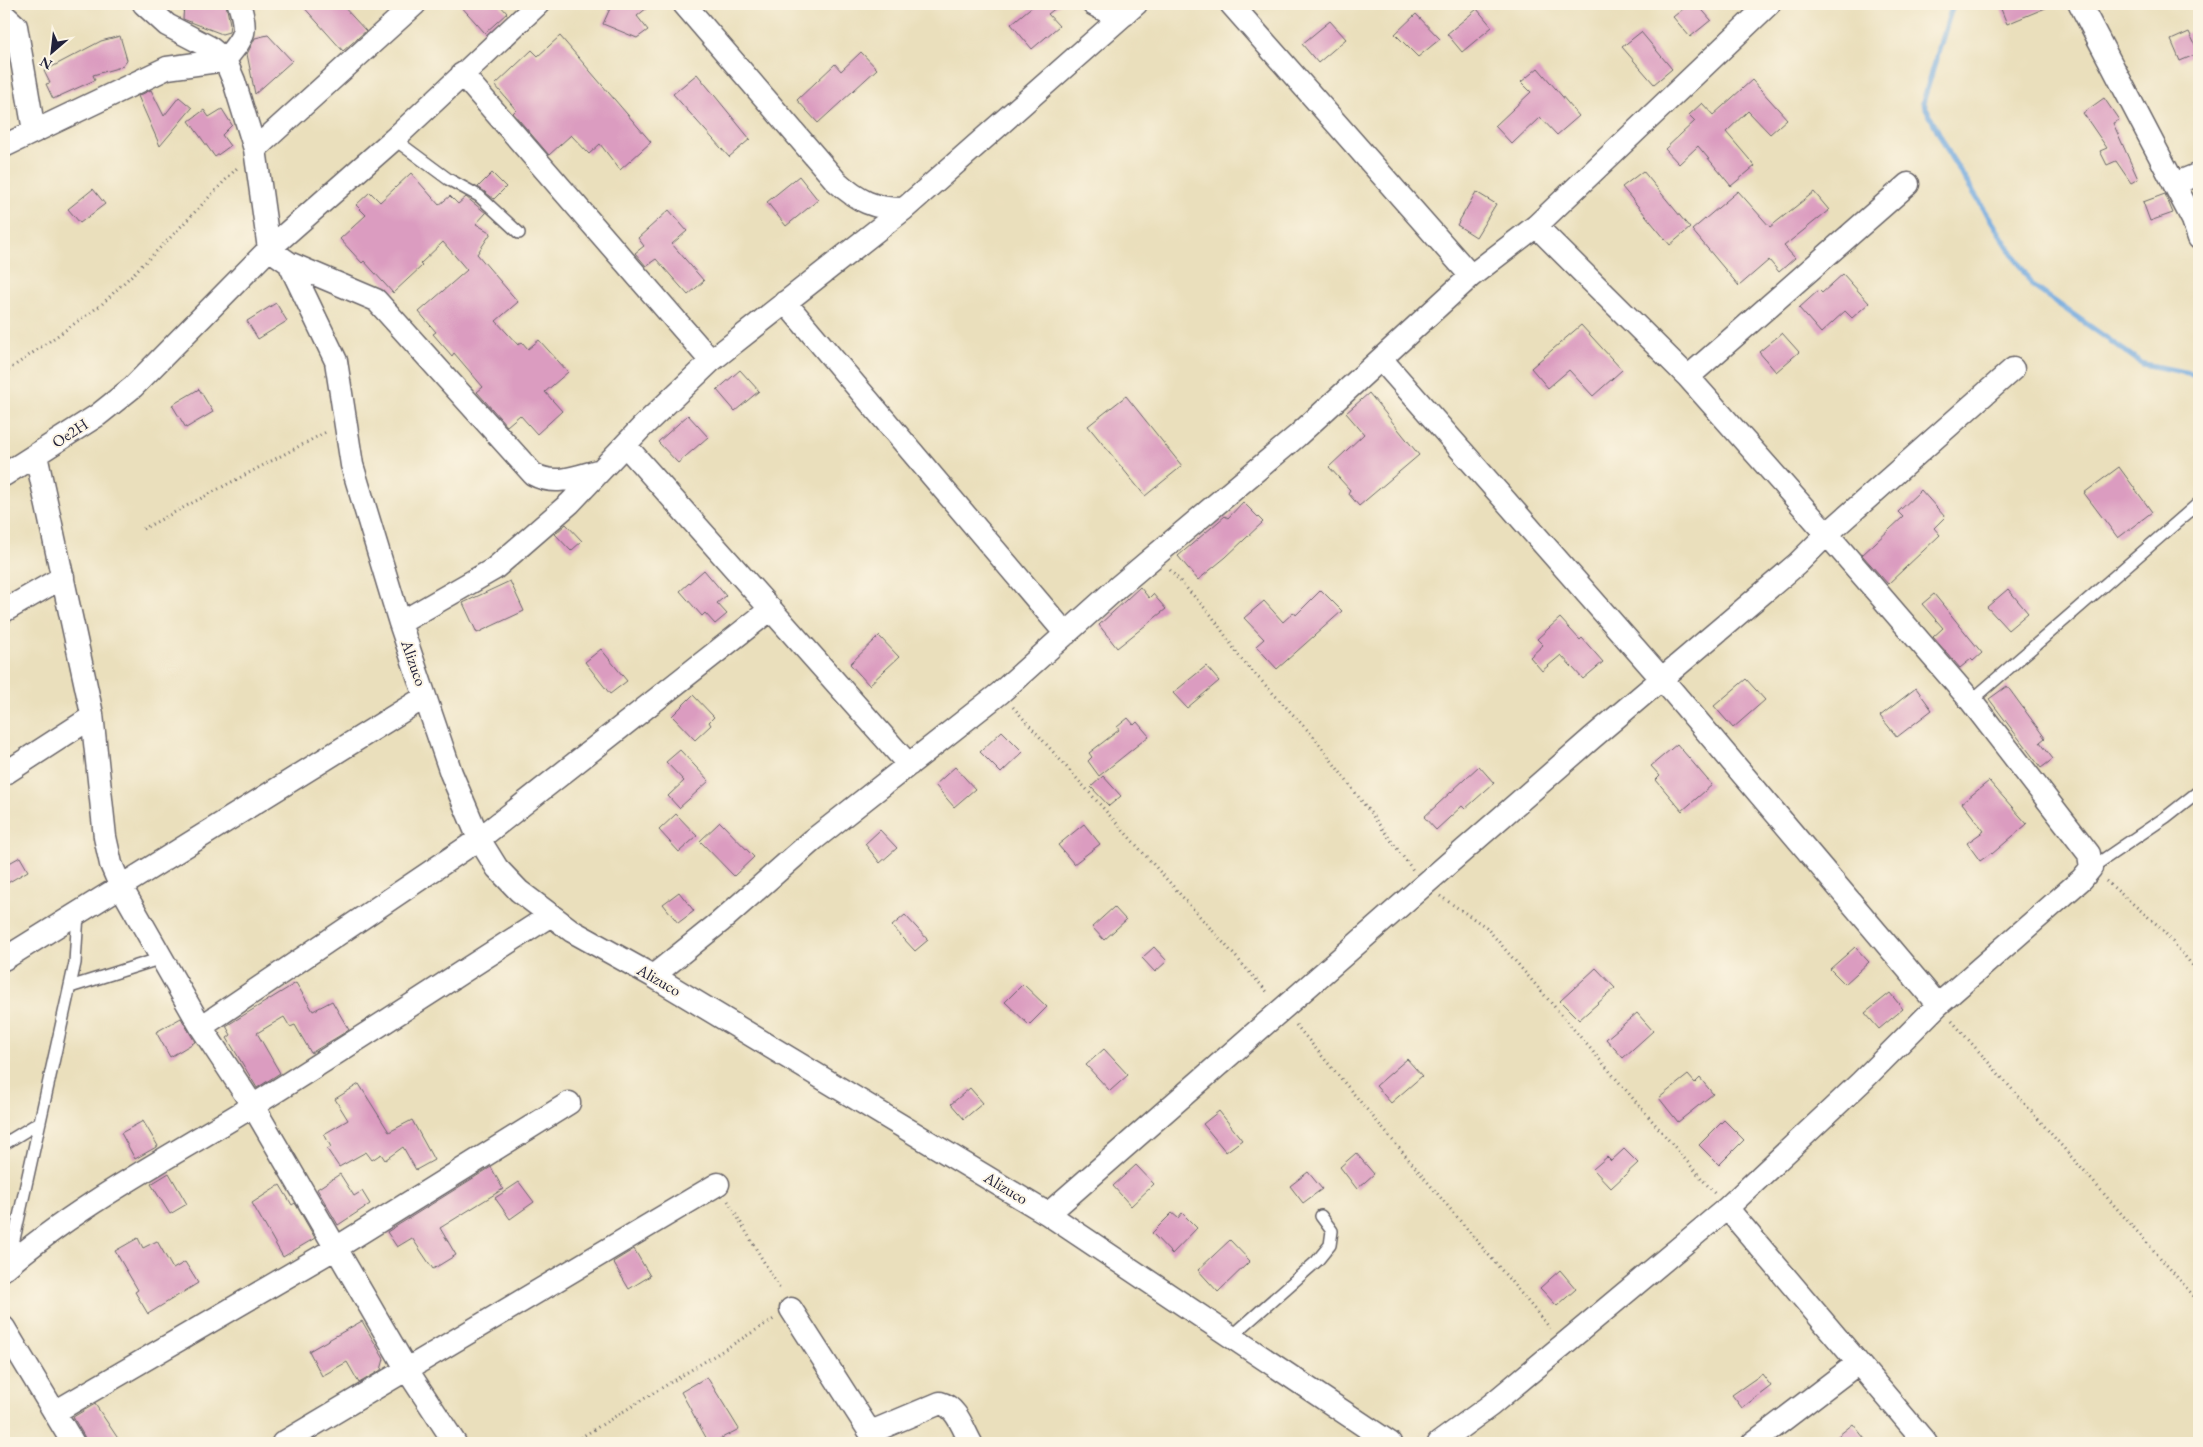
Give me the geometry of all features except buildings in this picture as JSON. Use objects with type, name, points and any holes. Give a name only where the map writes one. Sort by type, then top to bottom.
[{"type":"street","points":[[144,4],[167,25],[209,47],[225,60],[234,81],[255,149],[269,250],[289,263],[376,300],[533,474],[544,481],[563,480],[602,469]]},
{"type":"street","points":[[4,146],[167,68],[225,60],[240,41],[245,30],[239,4]]},
{"type":"street","points":[[255,149],[415,4]]},
{"type":"street","name":"Oe2H","points":[[4,475],[98,414],[133,387],[269,250],[394,139],[538,4]]},
{"type":"street","points":[[684,4],[850,195],[867,204],[885,209],[904,209]]},
{"type":"street","points":[[1093,4],[1106,11],[1130,10]]},
{"type":"street","points":[[1231,4],[1471,276]]},
{"type":"street","points":[[652,976],[720,922],[813,840],[1000,693],[1118,587],[1297,436],[1471,276],[1536,226],[1769,4]]},
{"type":"street","points":[[2080,4],[2193,220],[2199,238]]},
{"type":"street","points":[[400,623],[494,569],[570,503],[625,445],[711,361],[904,209],[1130,10]]},
{"type":"street","points":[[4,15],[16,26],[34,131]]},
{"type":"street","points":[[462,74],[711,361]]},
{"type":"street","points":[[2174,184],[2199,174]]},
{"type":"street","points":[[1688,377],[1908,184]]},
{"type":"street","points":[[1438,1443],[1491,1405],[1727,1208],[1938,1005],[2082,879],[2090,868],[2089,854],[1971,701],[1827,534],[1688,377],[1536,226]]},
{"type":"street","name":"Alizuco","points":[[289,263],[336,360],[352,465],[400,623],[451,773],[479,839],[497,868],[519,891],[572,931],[652,976],[1048,1214],[1390,1443]]},
{"type":"street","points":[[785,302],[1066,634]]},
{"type":"street","points":[[1380,359],[1662,679],[1938,1005]]},
{"type":"street","points":[[1048,1214],[1592,738],[1797,564],[1827,534],[2014,369]]},
{"type":"street","points":[[625,445],[909,765]]},
{"type":"street","points":[[36,455],[92,717],[105,837],[111,864],[120,885],[201,1027],[253,1106],[407,1370],[455,1443]]},
{"type":"street","points":[[4,611],[63,577]]},
{"type":"street","points":[[201,1027],[479,839],[770,609]]},
{"type":"street","points":[[4,959],[120,885],[425,697]]},
{"type":"street","points":[[4,774],[92,717]]},
{"type":"street","points":[[6,1266],[32,1245],[103,1198],[253,1106],[551,915]]},
{"type":"street","points":[[54,1412],[336,1248],[569,1103]]},
{"type":"street","points":[[283,1443],[718,1184]]},
{"type":"street","points":[[1727,1208],[1926,1443]]},
{"type":"street","points":[[792,1309],[874,1438],[940,1404],[948,1405],[953,1410],[971,1443]]},
{"type":"street","points":[[5,1337],[73,1443]]},
{"type":"street","points":[[1752,1443],[1858,1363]]},
{"type":"lane","points":[[394,139],[448,179],[479,196],[519,233]]},
{"type":"lane","points":[[1971,701],[2199,503]]},
{"type":"lane","points":[[2090,868],[2166,817],[2199,791]]},
{"type":"lane","points":[[6,1266],[75,963],[78,912]]},
{"type":"lane","points":[[70,987],[162,958]]},
{"type":"lane","points":[[4,1144],[40,1122]]},
{"type":"lane","points":[[1231,1337],[1317,1261],[1330,1246],[1332,1231],[1321,1216]]},
{"type":"path","points":[[4,372],[101,305],[168,240],[255,149]]},
{"type":"path","points":[[143,529],[346,422]]},
{"type":"path","points":[[2090,868],[2160,927],[2199,973]]},
{"type":"path","points":[[1938,1005],[2199,1302]]},
{"type":"path","points":[[572,1443],[792,1309],[718,1184]]},
{"type":"waterway","points":[[1953,4],[1923,102],[1951,157],[2033,286],[2143,364],[2199,375]]}]
